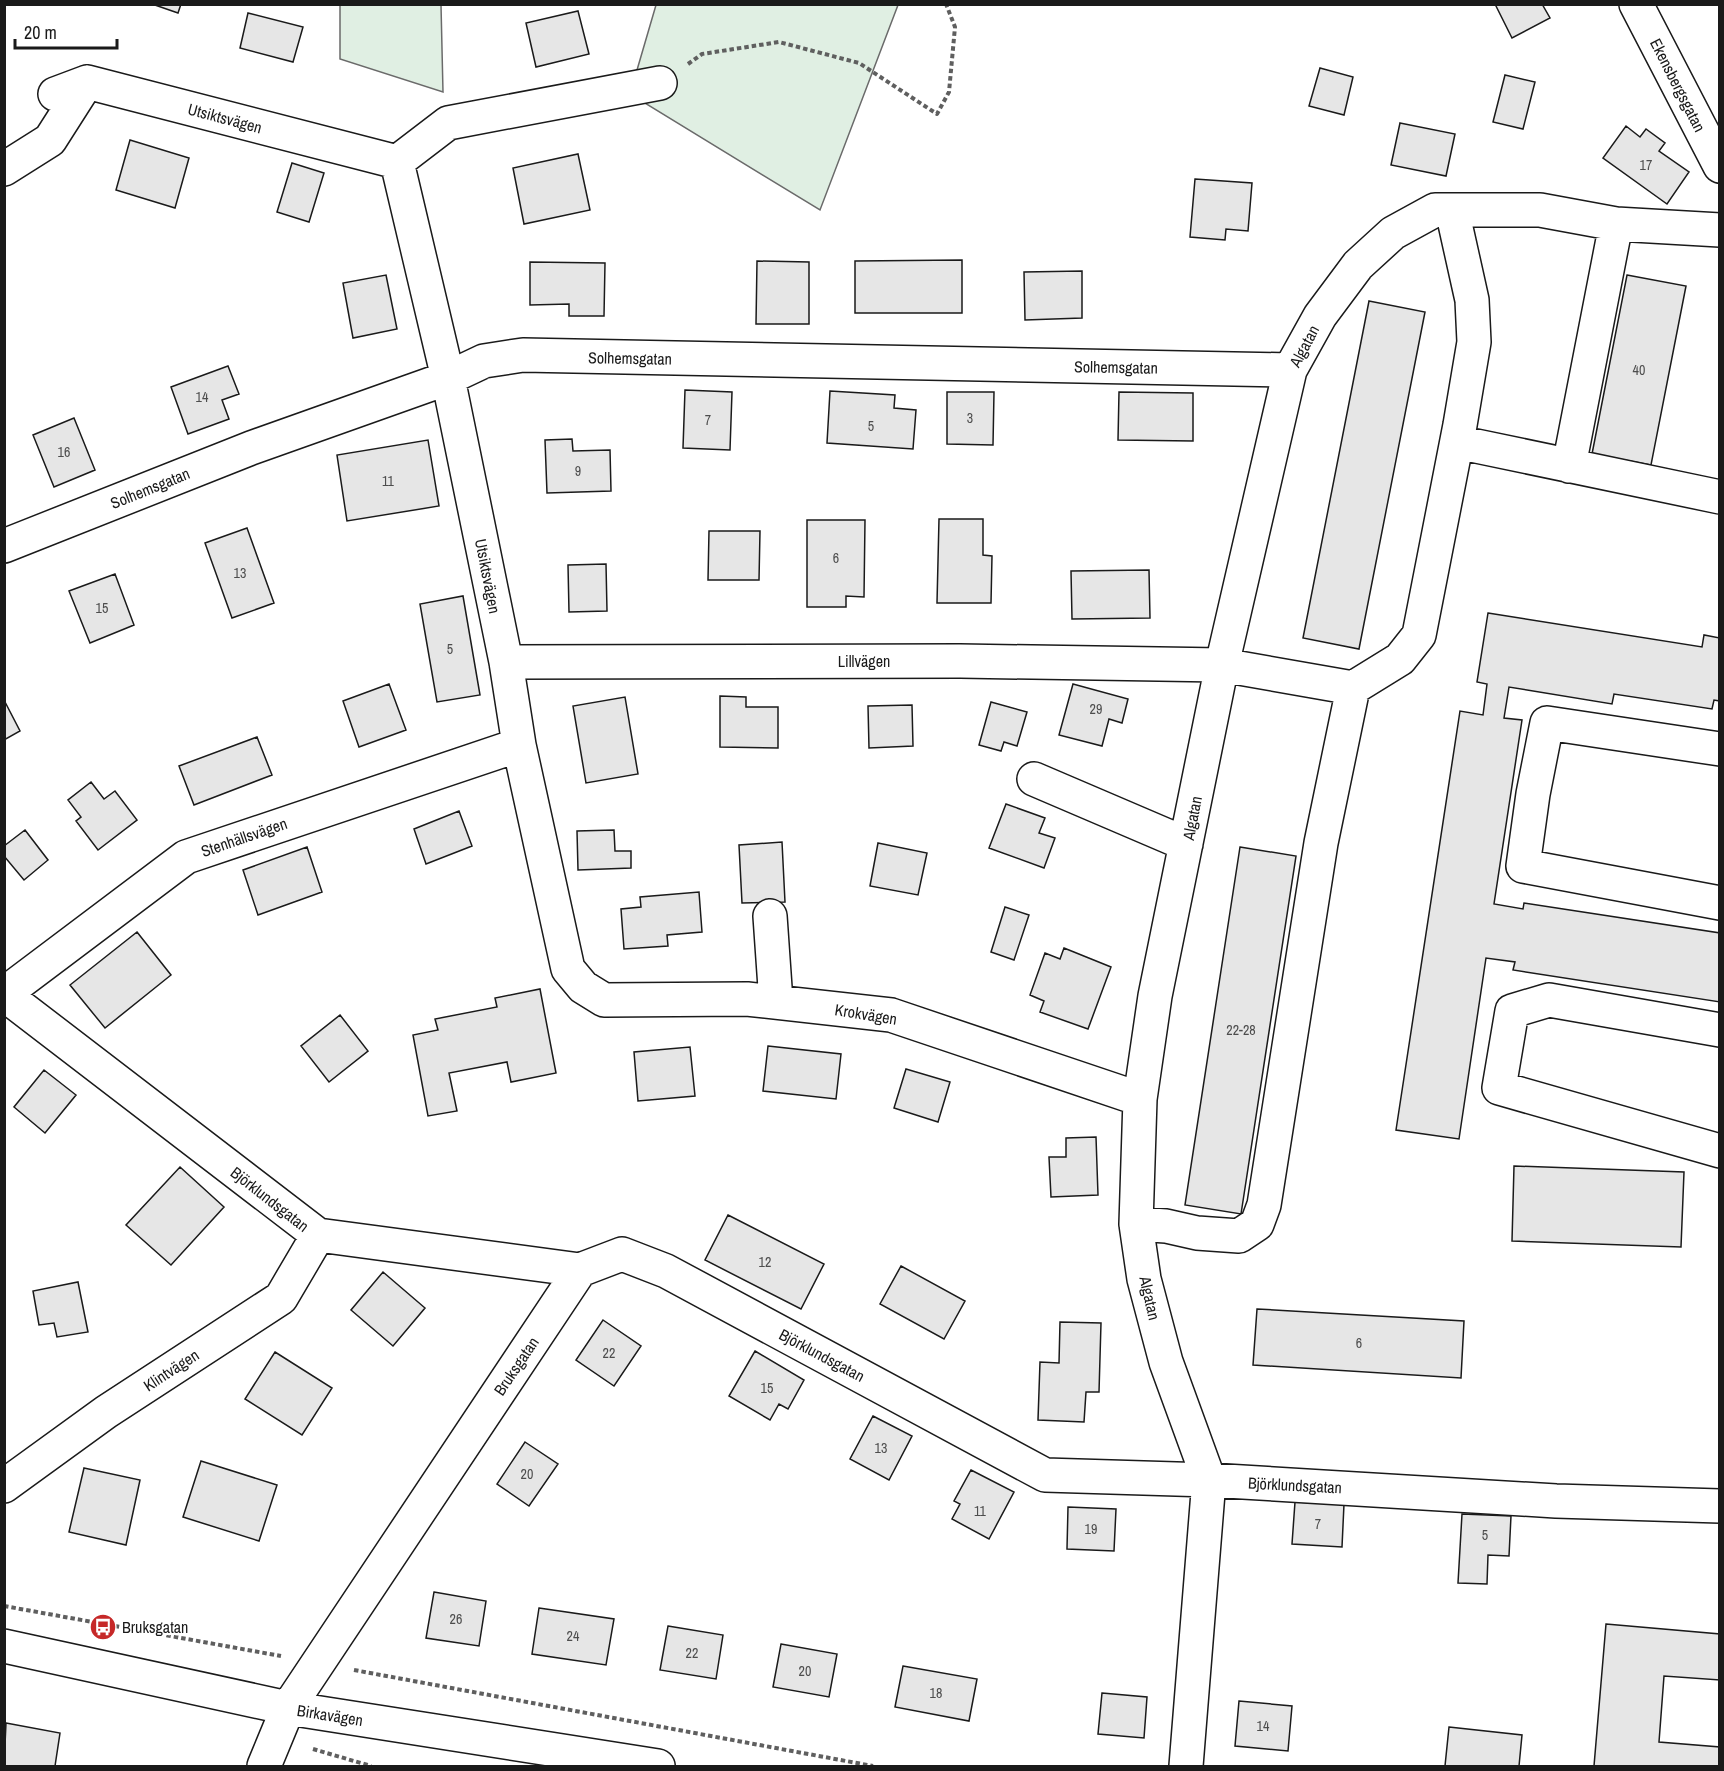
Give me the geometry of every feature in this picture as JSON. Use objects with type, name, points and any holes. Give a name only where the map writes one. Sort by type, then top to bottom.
[{"type":"street","name":"Ekensbergsgatan","points":[[1636,4],[1719,166]]},
{"type":"street","points":[[55,94],[87,82]]},
{"type":"street","points":[[4,169],[50,140],[87,82]]},
{"type":"street","name":"Utsiktsvägen","points":[[87,82],[397,162],[448,378],[506,662],[519,745],[568,969],[583,987]]},
{"type":"street","points":[[397,162],[448,123],[660,83]]},
{"type":"street","name":"Algatan","points":[[1186,1767],[1209,1480],[1166,1362],[1144,1279],[1136,1224],[1140,1099],[1155,996],[1222,665],[1290,370],[1320,316],[1358,265],[1393,232],[1435,210],[1540,210],[1617,224],[1719,231]]},
{"type":"street","points":[[1136,1224],[1166,1226],[1197,1233],[1239,1236],[1257,1224],[1264,1205],[1321,843],[1353,688],[1401,659],[1419,635],[1457,442],[1474,342],[1472,300],[1452,210]]},
{"type":"street","points":[[1569,466],[1617,224]]},
{"type":"street","name":"Solhemsgatan","points":[[4,546],[251,448],[448,378],[484,361],[523,355],[1290,370]]},
{"type":"street","points":[[1457,442],[1719,497]]},
{"type":"street","name":"Lillvägen","points":[[506,662],[960,661],[1222,665],[1353,688]]},
{"type":"street","points":[[1719,749],[1547,723],[1533,794],[1523,866],[1719,903]]},
{"type":"street","name":"Stenhällsvägen","points":[[5,994],[186,856],[519,745]]},
{"type":"street","points":[[1034,779],[1186,844]]},
{"type":"street","points":[[770,916],[776,1002]]},
{"type":"street","name":"Krokvägen","points":[[583,987],[604,1000],[747,999],[891,1015],[1140,1099]]},
{"type":"street","name":"Björklundsgatan","points":[[5,994],[318,1235],[580,1270],[622,1254],[666,1271],[1045,1475],[1209,1480],[1556,1501],[1719,1506]]},
{"type":"street","points":[[1719,1029],[1549,1000],[1512,1011],[1499,1088],[1719,1150]]},
{"type":"street","name":"Klintvägen","points":[[4,1486],[106,1412],[281,1298],[318,1235]]},
{"type":"street","name":"Bruksgatan","points":[[264,1767],[288,1708],[580,1270]]},
{"type":"street","name":"Birkavägen","points":[[4,1646],[288,1708],[658,1767]]},
{"type":"path","points":[[660,83],[702,54],[779,42],[859,63],[937,114],[949,92],[955,27],[946,4]]},
{"type":"path","points":[[4,1606],[873,1767]]},
{"type":"green space","points":[[340,5],[441,5],[443,92],[340,59]]},
{"type":"green space","points":[[656,5],[898,5],[820,210],[630,94]]},
{"type":"building","points":[[152,4],[181,4],[178,13]]},
{"type":"building","points":[[1495,4],[1542,4],[1550,18],[1512,38]]},
{"type":"building","points":[[578,11],[589,54],[536,67],[526,23]]},
{"type":"building","points":[[248,13],[303,27],[293,62],[240,48]]},
{"type":"building","points":[[1320,68],[1353,77],[1344,115],[1309,106]]},
{"type":"building","points":[[1505,75],[1535,82],[1523,129],[1493,122]]},
{"type":"building","points":[[1400,123],[1455,134],[1446,176],[1391,165]]},
{"type":"building","points":[[1626,126],[1640,137],[1646,129],[1665,143],[1659,151],[1689,172],[1667,204],[1603,158]]},
{"type":"building","points":[[130,140],[189,158],[175,208],[116,190]]},
{"type":"building","points":[[578,154],[590,210],[524,224],[513,168]]},
{"type":"building","points":[[292,163],[324,173],[309,222],[277,212]]},
{"type":"building","points":[[1195,179],[1252,183],[1248,231],[1226,229],[1225,240],[1190,237]]},
{"type":"building","points":[[962,260],[962,313],[855,313],[855,261]]},
{"type":"building","points":[[757,261],[809,262],[809,324],[756,324]]},
{"type":"building","points":[[530,262],[605,263],[604,316],[569,316],[569,304],[530,305]]},
{"type":"building","points":[[1082,271],[1082,318],[1025,320],[1024,272]]},
{"type":"building","points":[[386,275],[397,329],[353,338],[343,283]]},
{"type":"building","points":[[1627,275],[1686,286],[1651,465],[1592,454]]},
{"type":"building","points":[[1369,301],[1425,312],[1359,649],[1303,638]]},
{"type":"building","points":[[228,366],[239,394],[222,400],[229,419],[188,434],[171,387]]},
{"type":"building","points":[[685,390],[732,392],[730,450],[683,448]]},
{"type":"building","points":[[830,391],[895,395],[894,408],[916,410],[913,449],[827,443]]},
{"type":"building","points":[[947,392],[994,392],[993,445],[947,444]]},
{"type":"building","points":[[1119,392],[1193,393],[1193,441],[1118,440]]},
{"type":"building","points":[[74,418],[95,470],[54,487],[33,435]]},
{"type":"building","points":[[572,439],[573,451],[610,450],[611,491],[547,493],[545,440]]},
{"type":"building","points":[[428,440],[439,506],[347,521],[337,455]]},
{"type":"building","points":[[939,519],[983,519],[983,555],[992,556],[991,603],[937,603]]},
{"type":"building","points":[[807,520],[865,520],[864,597],[846,596],[846,607],[807,607]]},
{"type":"building","points":[[247,528],[274,603],[232,618],[205,543]]},
{"type":"building","points":[[709,531],[760,531],[759,580],[708,580]]},
{"type":"building","points":[[606,564],[607,611],[569,612],[568,565]]},
{"type":"building","points":[[1149,570],[1150,618],[1072,619],[1071,571]]},
{"type":"building","points":[[115,574],[134,625],[90,643],[69,591]]},
{"type":"building","points":[[463,596],[480,695],[437,702],[420,604]]},
{"type":"building","points":[[1488,613],[1702,647],[1704,635],[1720,638],[1720,701],[1714,700],[1712,709],[1614,694],[1612,704],[1509,687],[1504,718],[1522,720],[1494,904],[1523,909],[1524,903],[1720,933],[1720,1002],[1513,970],[1515,962],[1486,958],[1459,1139],[1396,1130],[1460,711],[1483,715],[1487,684],[1477,682]]},
{"type":"building","points":[[389,684],[406,730],[359,747],[343,701]]},
{"type":"building","points":[[1073,684],[1128,699],[1122,723],[1109,719],[1102,746],[1059,735]]},
{"type":"building","points":[[720,696],[746,697],[746,707],[778,707],[778,748],[720,747]]},
{"type":"building","points":[[625,697],[638,774],[586,783],[573,706]]},
{"type":"building","points":[[4,700],[20,731],[4,740]]},
{"type":"building","points":[[991,702],[1027,712],[1017,746],[1004,742],[1001,751],[979,745]]},
{"type":"building","points":[[912,705],[913,746],[869,748],[868,706]]},
{"type":"building","points":[[257,737],[272,775],[194,805],[179,766]]},
{"type":"building","points":[[91,782],[104,799],[115,791],[137,820],[98,850],[76,821],[81,817],[68,800]]},
{"type":"building","points":[[1006,804],[1045,818],[1039,833],[1055,838],[1044,868],[989,848]]},
{"type":"building","points":[[459,811],[472,846],[426,864],[414,829]]},
{"type":"building","points":[[25,830],[48,860],[24,880],[4,856],[4,846]]},
{"type":"building","points":[[614,830],[615,851],[631,851],[631,868],[578,870],[577,831]]},
{"type":"building","points":[[782,842],[785,902],[742,903],[739,845]]},
{"type":"building","points":[[878,843],[927,853],[918,895],[870,886]]},
{"type":"building","points":[[307,847],[322,892],[258,915],[243,870]]},
{"type":"building","points":[[1240,847],[1296,856],[1241,1214],[1185,1205]]},
{"type":"building","points":[[699,892],[702,932],[667,935],[668,946],[624,949],[621,909],[641,907],[640,897]]},
{"type":"building","points":[[1005,907],[1029,915],[1014,960],[991,952]]},
{"type":"building","points":[[137,932],[171,975],[105,1028],[70,985]]},
{"type":"building","points":[[1064,948],[1111,967],[1088,1029],[1040,1012],[1044,1001],[1030,995],[1045,953],[1060,959]]},
{"type":"building","points":[[540,989],[556,1073],[511,1082],[507,1062],[449,1073],[457,1111],[428,1116],[413,1035],[438,1030],[435,1019],[497,1007],[495,998]]},
{"type":"building","points":[[340,1015],[368,1051],[329,1082],[301,1046]]},
{"type":"building","points":[[768,1046],[841,1054],[836,1099],[763,1091]]},
{"type":"building","points":[[690,1047],[695,1096],[638,1101],[634,1052]]},
{"type":"building","points":[[906,1069],[950,1082],[938,1122],[894,1108]]},
{"type":"building","points":[[44,1070],[76,1095],[45,1133],[14,1107]]},
{"type":"building","points":[[1096,1137],[1098,1195],[1051,1197],[1049,1157],[1066,1157],[1066,1138]]},
{"type":"building","points":[[1514,1166],[1684,1172],[1681,1247],[1512,1241]]},
{"type":"building","points":[[180,1167],[224,1207],[171,1265],[126,1225]]},
{"type":"building","points":[[728,1215],[824,1264],[801,1309],[705,1260]]},
{"type":"building","points":[[901,1266],[965,1301],[944,1339],[880,1304]]},
{"type":"building","points":[[383,1272],[425,1308],[393,1346],[351,1310]]},
{"type":"building","points":[[78,1282],[88,1332],[57,1337],[54,1323],[39,1325],[33,1291]]},
{"type":"building","points":[[1257,1309],[1464,1321],[1461,1378],[1253,1365]]},
{"type":"building","points":[[603,1320],[641,1346],[614,1386],[576,1360]]},
{"type":"building","points":[[1060,1322],[1101,1323],[1099,1392],[1086,1392],[1084,1422],[1038,1420],[1040,1362],[1059,1363]]},
{"type":"building","points":[[755,1351],[804,1380],[788,1409],[779,1404],[770,1420],[729,1396]]},
{"type":"building","points":[[275,1352],[332,1388],[302,1435],[245,1399]]},
{"type":"building","points":[[873,1416],[912,1436],[889,1480],[850,1459]]},
{"type":"building","points":[[525,1442],[558,1464],[529,1506],[497,1484]]},
{"type":"building","points":[[201,1461],[277,1485],[259,1541],[183,1517]]},
{"type":"building","points":[[84,1468],[140,1480],[126,1545],[69,1532]]},
{"type":"building","points":[[971,1470],[1014,1492],[989,1539],[952,1519],[960,1504],[954,1501]]},
{"type":"building","points":[[1295,1502],[1344,1504],[1342,1547],[1292,1544]]},
{"type":"building","points":[[1068,1507],[1116,1509],[1114,1551],[1067,1549]]},
{"type":"building","points":[[1462,1514],[1511,1516],[1509,1556],[1488,1555],[1487,1584],[1458,1583]]},
{"type":"building","points":[[434,1592],[486,1601],[479,1646],[426,1638]]},
{"type":"building","points":[[539,1608],[614,1619],[606,1665],[532,1654]]},
{"type":"building","points":[[1606,1624],[1720,1634],[1720,1680],[1664,1676],[1659,1742],[1720,1747],[1720,1766],[1594,1766]]},
{"type":"building","points":[[668,1626],[723,1635],[716,1679],[660,1670]]},
{"type":"building","points":[[781,1644],[837,1654],[829,1697],[773,1687]]},
{"type":"building","points":[[903,1666],[977,1679],[969,1721],[895,1707]]},
{"type":"building","points":[[1102,1693],[1147,1697],[1144,1738],[1098,1734]]},
{"type":"building","points":[[1239,1701],[1292,1706],[1288,1751],[1235,1746]]},
{"type":"building","points":[[6,1723],[60,1733],[55,1766],[4,1766]]},
{"type":"building","points":[[1449,1727],[1522,1735],[1519,1766],[1445,1766]]},
{"type":"place","name":"Bruksgatan","points":[[103,1627]]}]
